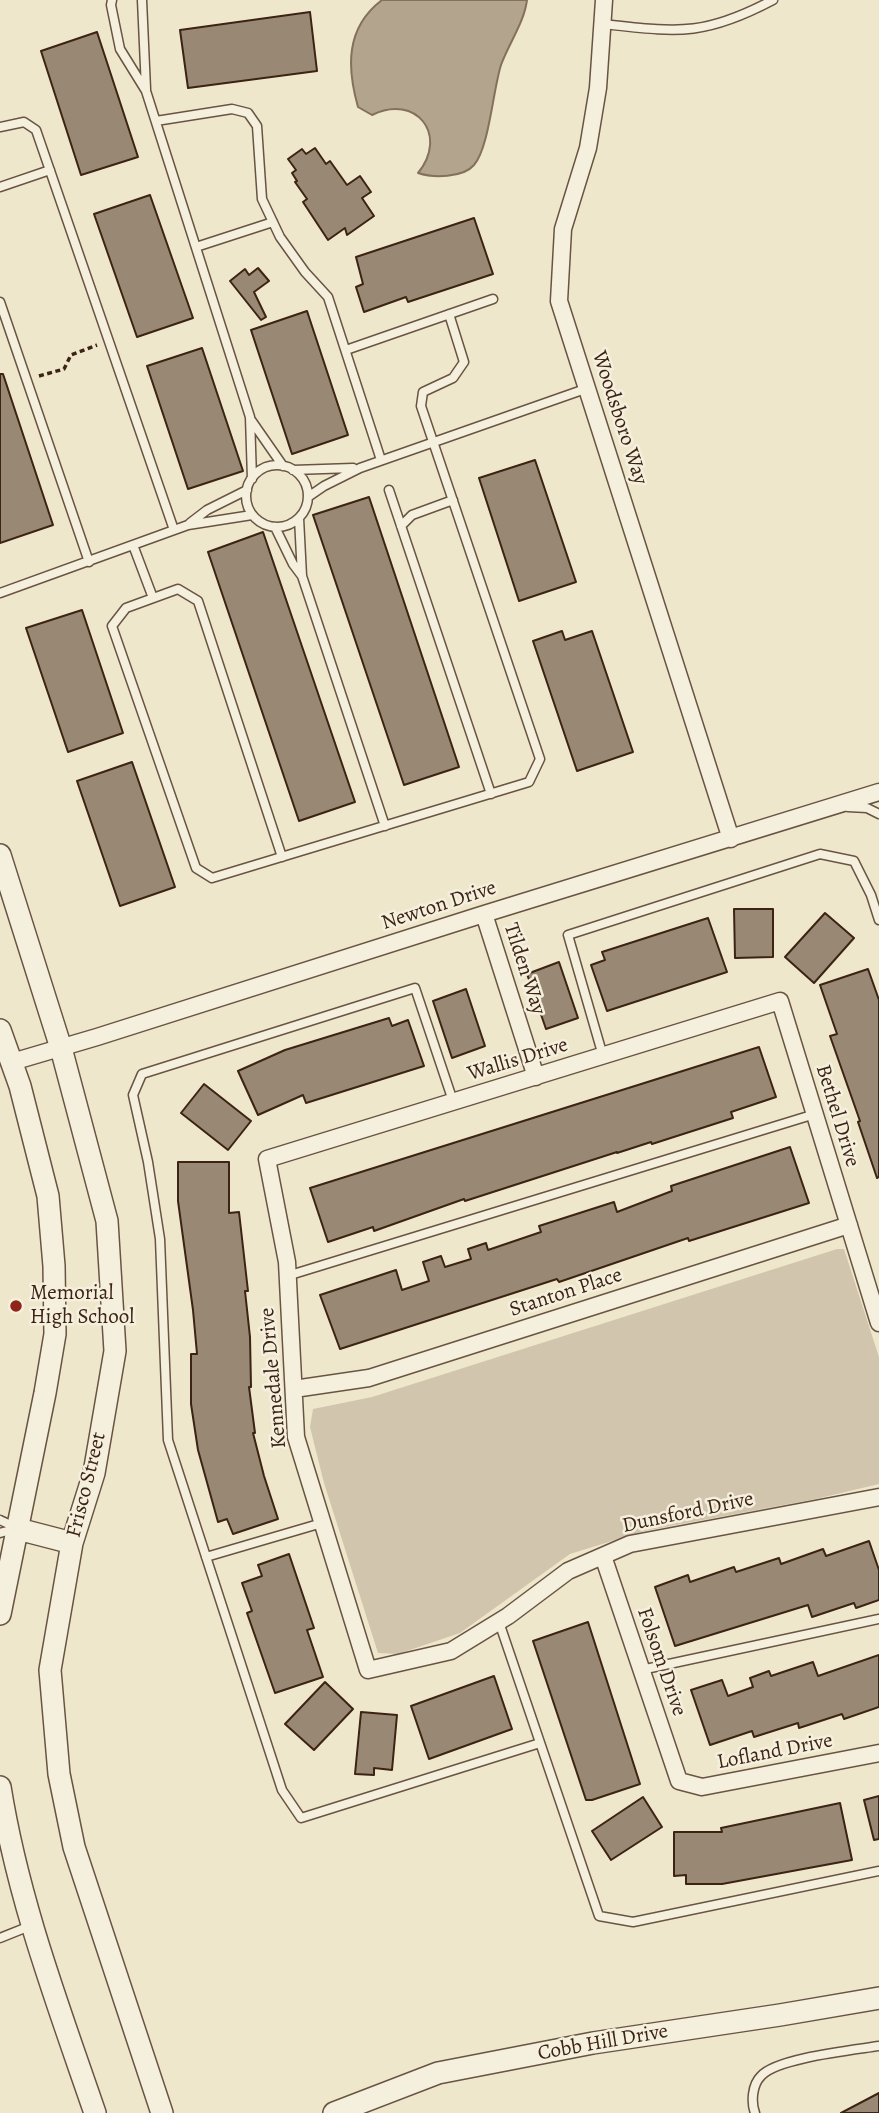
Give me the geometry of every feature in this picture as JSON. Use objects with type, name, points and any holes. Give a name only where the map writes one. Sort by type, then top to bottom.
[{"type":"street","name":"Woodsboro Way","points":[[604,0],[598,88],[588,148],[563,229],[559,301],[731,839]]},
{"type":"street","name":"Newton Drive","points":[[6,1063],[879,792]]},
{"type":"street","name":"Frisco Street","points":[[0,855],[61,1048],[107,1221],[115,1351],[94,1473],[72,1543],[50,1670],[59,1774],[74,1847],[162,2113]]},
{"type":"street","name":"Tilden Way","points":[[484,914],[536,1077]]},
{"type":"street","name":"Wallis Drive","points":[[267,1159],[780,1001]]},
{"type":"street","name":"Bethel Drive","points":[[780,1001],[878,1316]]},
{"type":"street","points":[[0,1030],[6,1063],[20,1086],[48,1196],[54,1266],[55,1334],[6,1527],[0,1614]]},
{"type":"street","name":"Kennedale Drive","points":[[267,1159],[288,1276],[296,1437],[368,1670]]},
{"type":"street","name":"Stanton Place","points":[[293,1389],[369,1378],[849,1225]]},
{"type":"street","name":"Dunsford Drive","points":[[368,1670],[451,1651],[499,1622],[568,1571],[630,1544],[879,1497]]},
{"type":"street","points":[[6,1527],[72,1543]]},
{"type":"street","name":"Folsom Drive","points":[[603,1556],[679,1781]]},
{"type":"street","name":"Lofland Drive","points":[[679,1781],[702,1787],[879,1753]]},
{"type":"street","points":[[0,1787],[9,1843],[31,1925],[95,2113]]},
{"type":"street","name":"Cobb Hill Drive","points":[[334,2113],[438,2073],[593,2043],[879,1997]]},
{"type":"lane","points":[[111,0],[120,49],[146,92],[250,417],[252,479]]},
{"type":"lane","points":[[142,0],[146,92]]},
{"type":"lane","points":[[603,24],[669,31],[695,30],[730,21],[773,0]]},
{"type":"lane","points":[[156,121],[232,109],[248,113],[257,126],[262,199],[273,222],[305,272],[328,297],[382,460]]},
{"type":"lane","points":[[0,127],[24,122],[36,130],[174,530]]},
{"type":"lane","points":[[0,187],[50,170]]},
{"type":"lane","points":[[196,247],[273,222]]},
{"type":"lane","points":[[346,351],[493,299]]},
{"type":"lane","points":[[0,302],[89,562]]},
{"type":"lane","points":[[282,858],[198,601],[178,589],[126,608],[112,626],[195,868],[212,878],[282,858],[529,782],[540,759],[421,406],[423,392],[453,378],[464,362],[449,314]]},
{"type":"lane","points":[[308,497],[360,468],[587,388]]},
{"type":"lane","points":[[250,417],[283,466]]},
{"type":"lane","points":[[283,466],[293,470],[306,486],[306,508],[299,518],[286,526],[267,526],[252,514],[247,505],[247,490],[252,479],[260,471],[270,467],[283,466]]},
{"type":"lane","points":[[293,470],[360,468]]},
{"type":"lane","points":[[188,525],[207,510],[247,490]]},
{"type":"lane","points":[[389,490],[491,794]]},
{"type":"lane","points":[[401,526],[412,515],[453,500]]},
{"type":"lane","points":[[0,593],[188,525],[252,514]]},
{"type":"lane","points":[[299,518],[302,576],[385,826]]},
{"type":"lane","points":[[275,527],[302,576]]},
{"type":"lane","points":[[133,545],[153,598]]},
{"type":"lane","points":[[834,806],[867,808],[879,814]]},
{"type":"lane","points":[[603,1056],[568,935],[820,854],[854,861],[871,895],[879,920]]},
{"type":"lane","points":[[453,1101],[415,988],[142,1074],[132,1095],[148,1162],[160,1239],[168,1440],[282,1790],[301,1818],[540,1743]]},
{"type":"lane","points":[[288,1276],[815,1114]]},
{"type":"lane","points":[[206,1557],[322,1522]]},
{"type":"lane","points":[[641,1670],[879,1619]]},
{"type":"lane","points":[[499,1622],[599,1916],[633,1922],[879,1871]]},
{"type":"lane","points":[[0,1938],[31,1925]]},
{"type":"lane","points":[[755,2113],[753,2093],[760,2076],[776,2065],[879,2046]]},
{"type":"path","points":[[27,380],[64,369],[71,355],[109,341]]},
{"type":"shaded area","points":[[382,0],[527,0],[520,25],[501,65],[479,157],[474,165],[463,172],[439,176],[418,173],[427,159],[430,145],[429,132],[423,122],[402,109],[372,115],[358,107],[352,78],[352,49],[361,23]]},
{"type":"shaded area","points":[[844,1249],[879,1357],[879,1484],[816,1499],[644,1531],[570,1554],[460,1633],[398,1654],[378,1653],[324,1483],[310,1427],[313,1409],[372,1397]]},
{"type":"building","points":[[310,12],[317,71],[188,88],[180,30]]},
{"type":"building","points":[[97,32],[138,157],[81,175],[41,51]]},
{"type":"building","points":[[315,148],[326,164],[330,161],[347,185],[360,176],[371,192],[362,198],[374,216],[347,235],[345,228],[328,240],[303,202],[307,199],[295,182],[297,181],[292,173],[296,170],[288,159],[302,149],[306,154]]},
{"type":"building","points":[[150,195],[193,318],[137,337],[94,214]]},
{"type":"building","points":[[474,218],[493,274],[408,302],[406,297],[364,312],[356,287],[363,284],[356,257]]},
{"type":"building","points":[[258,268],[269,281],[254,292],[266,317],[261,320],[230,281],[245,269],[249,275]]},
{"type":"building","points":[[307,311],[348,435],[292,454],[251,330]]},
{"type":"building","points":[[202,348],[243,471],[188,489],[147,366]]},
{"type":"building","points":[[0,374],[3,374],[53,525],[0,543]]},
{"type":"building","points":[[535,460],[576,582],[519,601],[479,478]]},
{"type":"building","points":[[369,497],[459,767],[404,785],[313,515]]},
{"type":"building","points":[[263,532],[355,802],[299,821],[208,552]]},
{"type":"building","points":[[82,610],[123,733],[68,752],[26,628]]},
{"type":"building","points":[[562,631],[565,640],[592,631],[633,752],[577,771],[533,641]]},
{"type":"building","points":[[132,762],[175,887],[120,906],[77,781]]},
{"type":"building","points":[[734,909],[773,909],[773,957],[735,958]]},
{"type":"building","points":[[825,913],[854,938],[814,983],[785,957]]},
{"type":"building","points":[[708,918],[727,972],[607,1011],[591,965],[605,960],[602,952]]},
{"type":"building","points":[[559,962],[578,1018],[546,1029],[527,974]]},
{"type":"building","points":[[868,969],[879,1000],[877,1178],[830,1036],[837,1034],[820,985]]},
{"type":"building","points":[[466,989],[485,1046],[452,1058],[433,1001]]},
{"type":"building","points":[[389,1018],[392,1026],[408,1020],[424,1066],[306,1103],[303,1095],[258,1115],[238,1071],[285,1050]]},
{"type":"building","points":[[759,1047],[776,1097],[731,1112],[733,1118],[465,1201],[464,1199],[374,1231],[373,1227],[328,1242],[310,1188]]},
{"type":"building","points":[[204,1084],[251,1121],[228,1150],[181,1113]]},
{"type":"building","points":[[790,1147],[809,1203],[689,1241],[688,1238],[559,1282],[557,1279],[340,1349],[320,1295],[396,1270],[402,1290],[429,1281],[423,1262],[441,1256],[445,1267],[471,1259],[468,1249],[486,1243],[488,1250],[541,1232],[539,1226],[614,1202],[617,1212],[672,1191],[671,1186]]},
{"type":"building","points":[[178,1162],[229,1162],[229,1213],[239,1212],[248,1291],[245,1291],[250,1337],[249,1387],[253,1433],[278,1519],[233,1534],[227,1519],[218,1522],[198,1450],[191,1404],[191,1354],[197,1354],[178,1201]]},
{"type":"building","points":[[869,1541],[879,1570],[879,1600],[856,1608],[854,1603],[812,1617],[808,1605],[675,1646],[655,1587],[688,1575],[690,1582],[734,1567],[736,1572],[779,1558],[781,1564],[823,1549],[826,1556]]},
{"type":"building","points":[[289,1554],[314,1628],[307,1630],[323,1677],[275,1693],[247,1613],[252,1611],[242,1583],[262,1576],[258,1565]]},
{"type":"building","points":[[588,1622],[640,1784],[592,1800],[586,1800],[533,1641]]},
{"type":"building","points":[[879,1655],[879,1707],[844,1719],[842,1714],[799,1728],[798,1723],[754,1737],[752,1731],[710,1745],[691,1690],[722,1680],[728,1696],[753,1687],[750,1678],[769,1671],[771,1676],[813,1662],[818,1676]]},
{"type":"building","points":[[494,1676],[512,1729],[429,1759],[411,1706]]},
{"type":"building","points":[[325,1682],[353,1709],[314,1750],[285,1724]]},
{"type":"building","points":[[361,1712],[397,1715],[392,1770],[374,1768],[374,1775],[355,1774]]},
{"type":"building","points":[[879,1796],[879,1839],[874,1840],[864,1800]]},
{"type":"building","points":[[643,1797],[662,1827],[611,1860],[592,1831]]},
{"type":"building","points":[[840,1803],[852,1860],[722,1884],[686,1884],[686,1875],[674,1876],[674,1832],[722,1832],[721,1828]]},
{"type":"building","points":[[879,2093],[879,2113],[841,2113]]},
{"type":"place","name":"Memorial High School","points":[[16,1306]]}]
